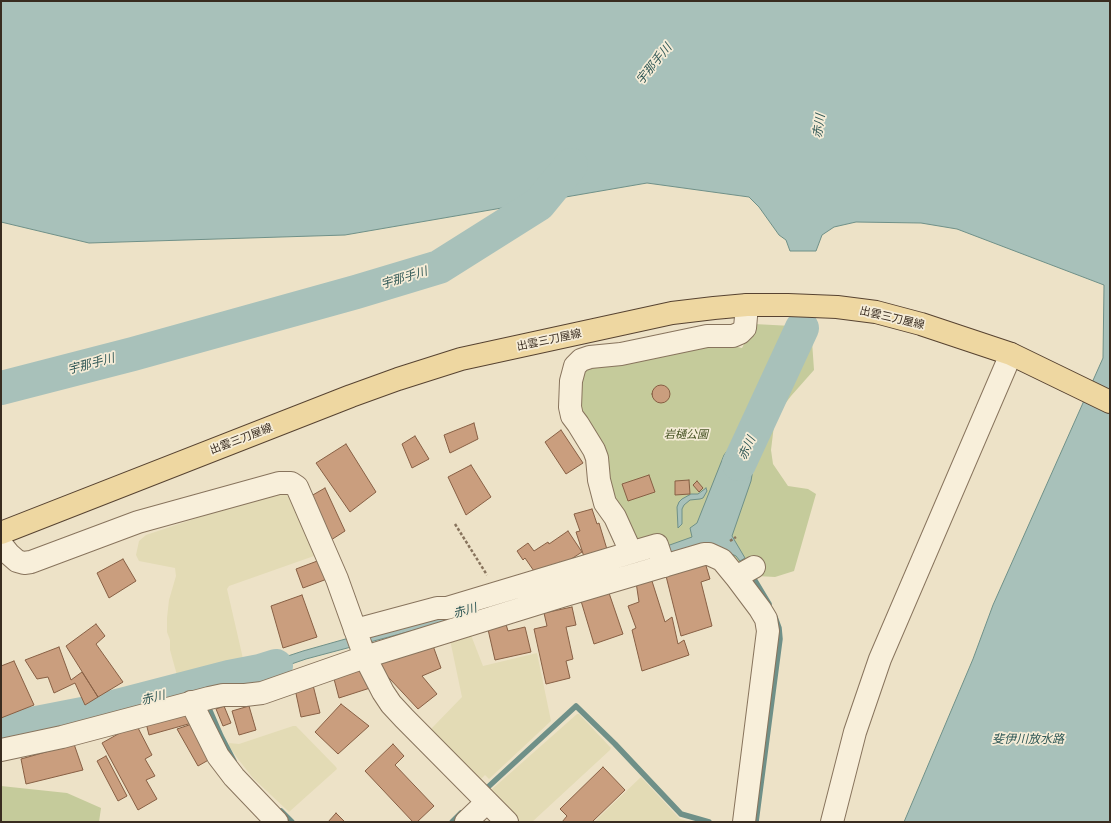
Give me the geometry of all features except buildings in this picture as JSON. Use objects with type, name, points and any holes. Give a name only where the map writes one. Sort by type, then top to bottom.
[{"type":"main road","name":"出雲三刀屋線","points":[[1,533],[398,379],[462,359],[672,313],[748,305],[837,307],[876,312],[922,324],[1011,354],[1110,402]]},
{"type":"street","points":[[633,552],[626,543],[615,517],[605,503],[599,480],[597,458],[594,450],[572,416],[570,407],[571,381],[575,366],[581,360],[590,357],[621,354],[707,336],[733,336],[740,333],[745,328],[748,305]]},
{"type":"street","points":[[832,822],[855,732],[880,660],[1011,354]]},
{"type":"street","points":[[1,544],[17,561],[24,563],[30,562],[138,522],[279,483],[291,483],[296,487],[334,572],[359,641],[377,682],[391,704],[507,822]]},
{"type":"street","points":[[1,750],[62,737],[191,702],[223,695],[262,693],[359,641],[437,608],[447,608],[499,593],[559,586],[633,552],[657,545],[661,558]]},
{"type":"street","points":[[359,641],[661,558],[709,554],[746,571],[760,609],[766,619],[768,630],[744,822]]},
{"type":"street","points":[[191,702],[218,756],[234,777],[277,822]]},
{"type":"street","points":[[466,822],[487,802]]},
{"type":"path","points":[[455,524],[499,593]]},
{"type":"shaded area","points":[[288,492],[314,552],[314,556],[229,586],[227,589],[244,663],[242,666],[180,686],[170,650],[170,640],[167,632],[169,600],[176,576],[175,568],[139,561],[136,555],[139,541],[146,535],[242,503]]},
{"type":"shaded area","points":[[469,630],[483,666],[537,653],[551,721],[489,779],[485,775],[479,781],[431,730],[462,697],[449,635]]},
{"type":"shaded area","points":[[577,714],[579,714],[611,748],[610,750],[532,822],[520,822],[490,791]]},
{"type":"shaded area","points":[[296,726],[337,769],[289,812],[253,778],[229,746],[229,743],[239,744]]},
{"type":"shaded area","points":[[641,777],[680,819],[691,822],[594,822]]},
{"type":"green space","name":"岩樋公園","points":[[754,324],[811,327],[814,370],[775,417],[771,450],[773,464],[788,486],[808,489],[816,494],[794,571],[775,577],[757,576],[737,563],[638,545],[611,501],[602,456],[591,424],[578,403],[583,364],[723,344],[742,348]]},
{"type":"green space","points":[[1,786],[67,793],[101,808],[99,822],[1,822]]},
{"type":"water","name":"斐伊川放水路","points":[[1,1],[1110,1],[1110,822],[904,822],[973,659],[993,605],[1103,358],[1104,285],[957,229],[921,223],[856,222],[834,227],[822,235],[816,251],[790,251],[786,240],[779,235],[759,207],[749,197],[647,183],[345,235],[89,243],[1,222]]},
{"type":"water","points":[[756,420],[761,422],[751,481],[732,536],[745,558],[740,561],[736,556],[723,550],[306,659],[233,684],[230,675],[303,651],[639,556],[692,537],[690,528],[697,523],[724,455],[748,424]]},
{"type":"water","points":[[706,488],[707,491],[703,498],[690,500],[684,505],[682,509],[682,524],[678,528],[677,507],[679,502],[691,494],[698,494]]},
{"type":"waterway","name":"宇那手川","points":[[1,388],[133,354],[356,292],[439,267],[539,204],[571,165]]},
{"type":"waterway","name":"赤川","points":[[739,464],[802,328]]},
{"type":"waterway","points":[[751,574],[769,604]]},
{"type":"waterway","points":[[756,822],[780,639],[779,628],[775,617]]},
{"type":"waterway","name":"赤川","points":[[1,730],[98,711],[276,666]]},
{"type":"waterway","points":[[208,706],[234,761]]},
{"type":"waterway","points":[[488,787],[576,706],[615,744],[681,814],[709,822]]},
{"type":"waterway","points":[[281,811],[292,822]]},
{"type":"waterway","points":[[452,822],[461,813]]}]
